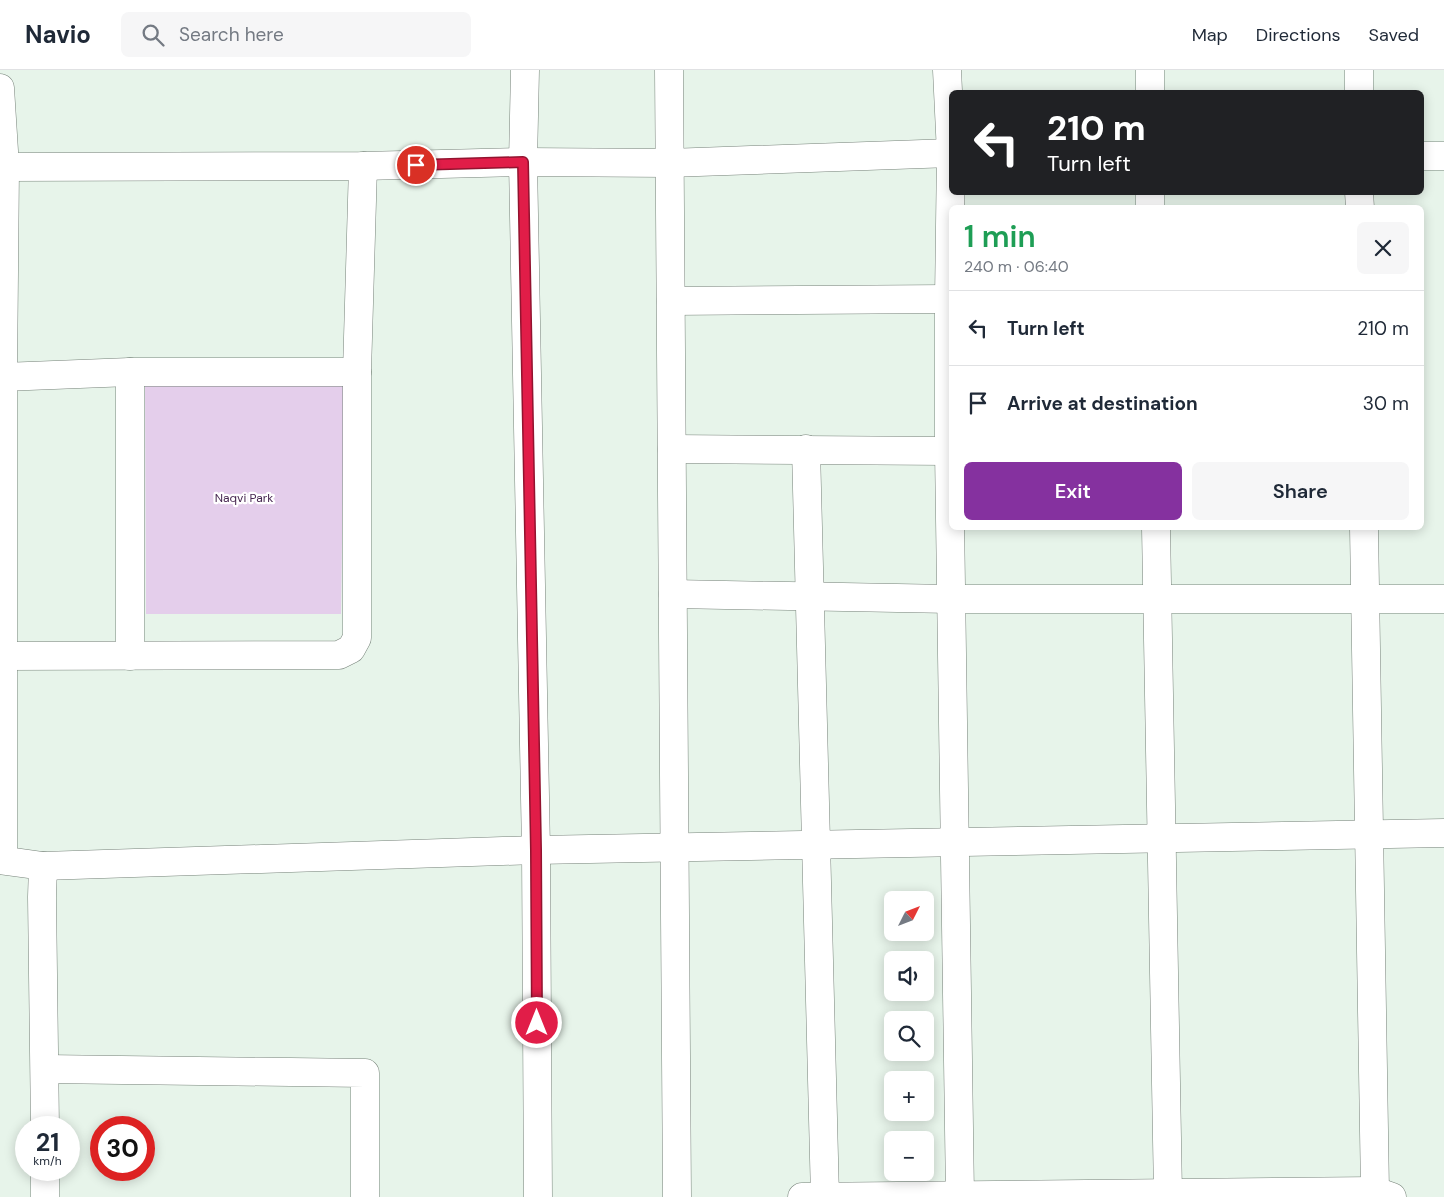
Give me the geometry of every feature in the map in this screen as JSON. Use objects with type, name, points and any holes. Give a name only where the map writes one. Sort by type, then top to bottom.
[{"type":"street","points":[[525,70],[523,162],[536,850],[538,1197]]},
{"type":"street","points":[[669,70],[677,1197]]},
{"type":"street","points":[[947,70],[949,112]]},
{"type":"street","points":[[1150,70],[1150,90]]},
{"type":"street","points":[[1359,70],[1359,90]]},
{"type":"street","points":[[0,88],[5,167],[1,860],[43,866],[536,850],[1444,833]]},
{"type":"street","points":[[5,167],[363,166],[523,162],[669,163],[949,153]]},
{"type":"street","points":[[1424,156],[1444,156]]},
{"type":"street","points":[[3,656],[339,655],[351,649],[357,638],[357,372],[363,166]]},
{"type":"street","points":[[671,302],[949,299],[949,450],[672,448]]},
{"type":"street","points":[[3,376],[130,372],[357,372]]},
{"type":"street","points":[[130,372],[130,656]]},
{"type":"street","points":[[806,449],[825,1197]]},
{"type":"street","points":[[950,530],[960,1196]]},
{"type":"street","points":[[1156,530],[1168,1194]]},
{"type":"street","points":[[802,1197],[1384,1194],[1369,835],[1364,530]]},
{"type":"street","points":[[673,594],[951,599],[1444,599]]},
{"type":"street","points":[[43,866],[45,1116]]},
{"type":"street","points":[[45,1069],[365,1073],[365,1197]]},
{"type":"street","points":[[45,1181],[45,1197]]},
{"type":"green space","name":"Naqvi Park","points":[[145,381],[344,383],[341,614],[146,614]]},
{"type":"route","points":[[416,165],[523,162],[536,850],[537,1023]]}]
